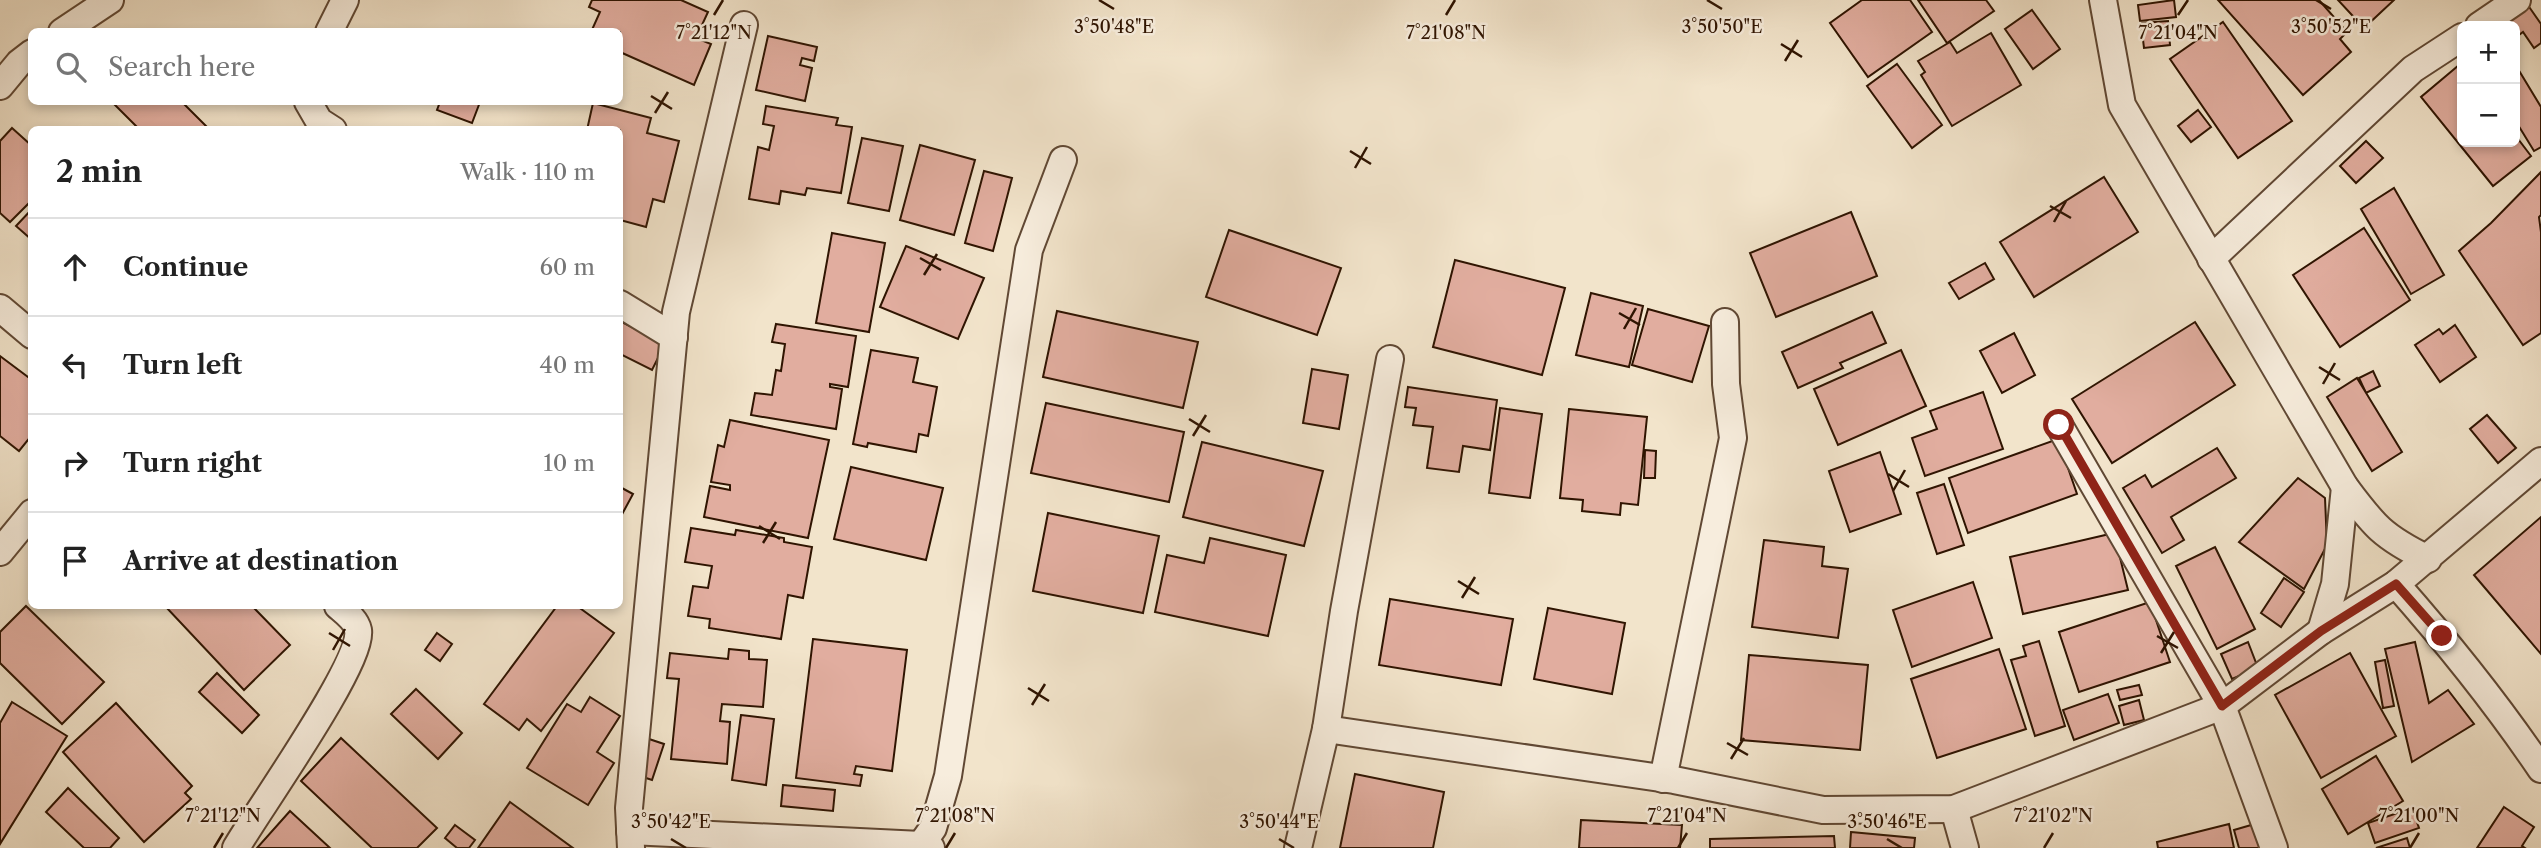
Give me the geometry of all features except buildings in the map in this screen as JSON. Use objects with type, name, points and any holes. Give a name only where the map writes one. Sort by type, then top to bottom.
[{"type":"street","points":[[68,28],[110,0]]},
{"type":"street","points":[[332,28],[345,0]]},
{"type":"street","points":[[2103,0],[2122,105],[2211,259],[2345,487],[2371,522],[2383,533],[2396,544],[2428,559]]},
{"type":"street","points":[[2486,21],[2517,0]]},
{"type":"street","points":[[744,25],[676,312],[629,808],[630,839],[926,847],[948,776],[1029,250],[1063,160]]},
{"type":"street","points":[[2211,259],[2413,69],[2457,40]]},
{"type":"street","points":[[0,86],[28,56]]},
{"type":"street","points":[[310,105],[319,121],[327,126]]},
{"type":"street","points":[[623,306],[674,337]]},
{"type":"street","points":[[0,308],[28,332]]},
{"type":"street","points":[[1663,779],[1733,438],[1726,384],[1725,322]]},
{"type":"street","points":[[1298,848],[1326,730],[1344,611],[1390,359]]},
{"type":"street","points":[[2059,425],[2222,706],[2274,848]]},
{"type":"street","points":[[1326,730],[1663,779],[1823,810],[1954,809],[2222,706],[2321,631],[2396,584],[2541,461]]},
{"type":"street","points":[[2321,631],[2335,584],[2345,487]]},
{"type":"street","points":[[0,552],[28,518]]},
{"type":"street","points":[[2396,584],[2442,636],[2518,734],[2541,769]]},
{"type":"street","points":[[236,848],[338,686],[357,643],[358,630],[353,619],[341,609]]},
{"type":"street","points":[[1954,809],[1965,848]]},
{"type":"route","points":[[2059,425],[2222,706],[2321,631],[2396,584],[2442,636]]}]
